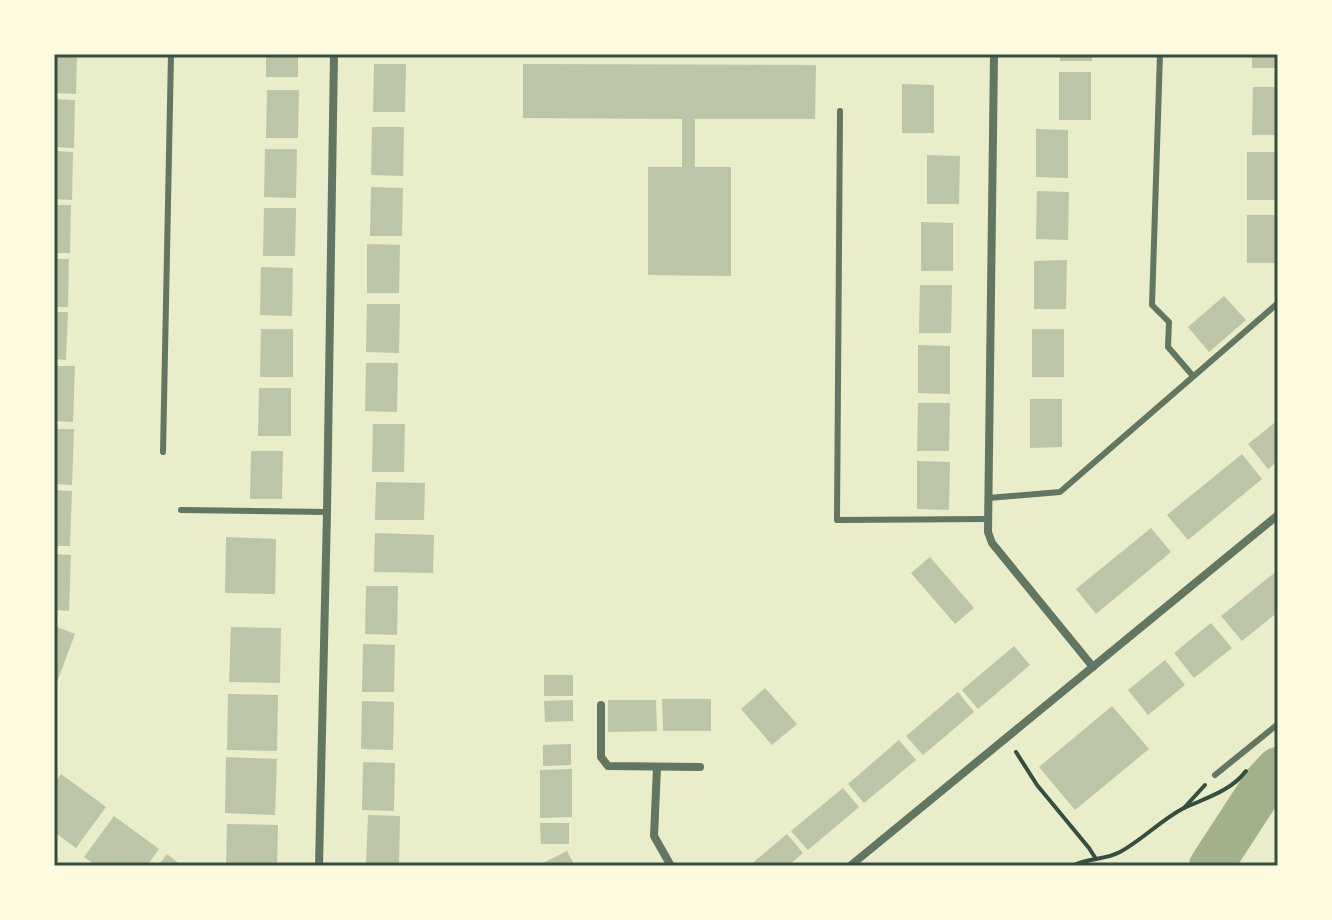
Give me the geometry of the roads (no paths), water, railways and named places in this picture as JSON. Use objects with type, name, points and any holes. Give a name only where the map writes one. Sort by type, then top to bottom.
[{"type":"street","points":[[319,866],[334,54]]},
{"type":"street","points":[[994,54],[988,532],[992,543],[1093,667]]},
{"type":"street","points":[[850,866],[1278,515]]},
{"type":"street","points":[[601,705],[601,757],[608,766],[700,767]]},
{"type":"street","points":[[657,767],[654,836],[671,866]]},
{"type":"lane","points":[[163,452],[171,54]]},
{"type":"lane","points":[[1160,54],[1152,305],[1169,322],[1168,347],[1193,376]]},
{"type":"lane","points":[[840,111],[837,520],[987,519]]},
{"type":"lane","points":[[988,498],[1060,492],[1278,303]]},
{"type":"lane","points":[[181,510],[327,512]]},
{"type":"lane","points":[[1215,775],[1278,724]]},
{"type":"waterway","points":[[1211,866],[1265,783],[1278,769]]}]
